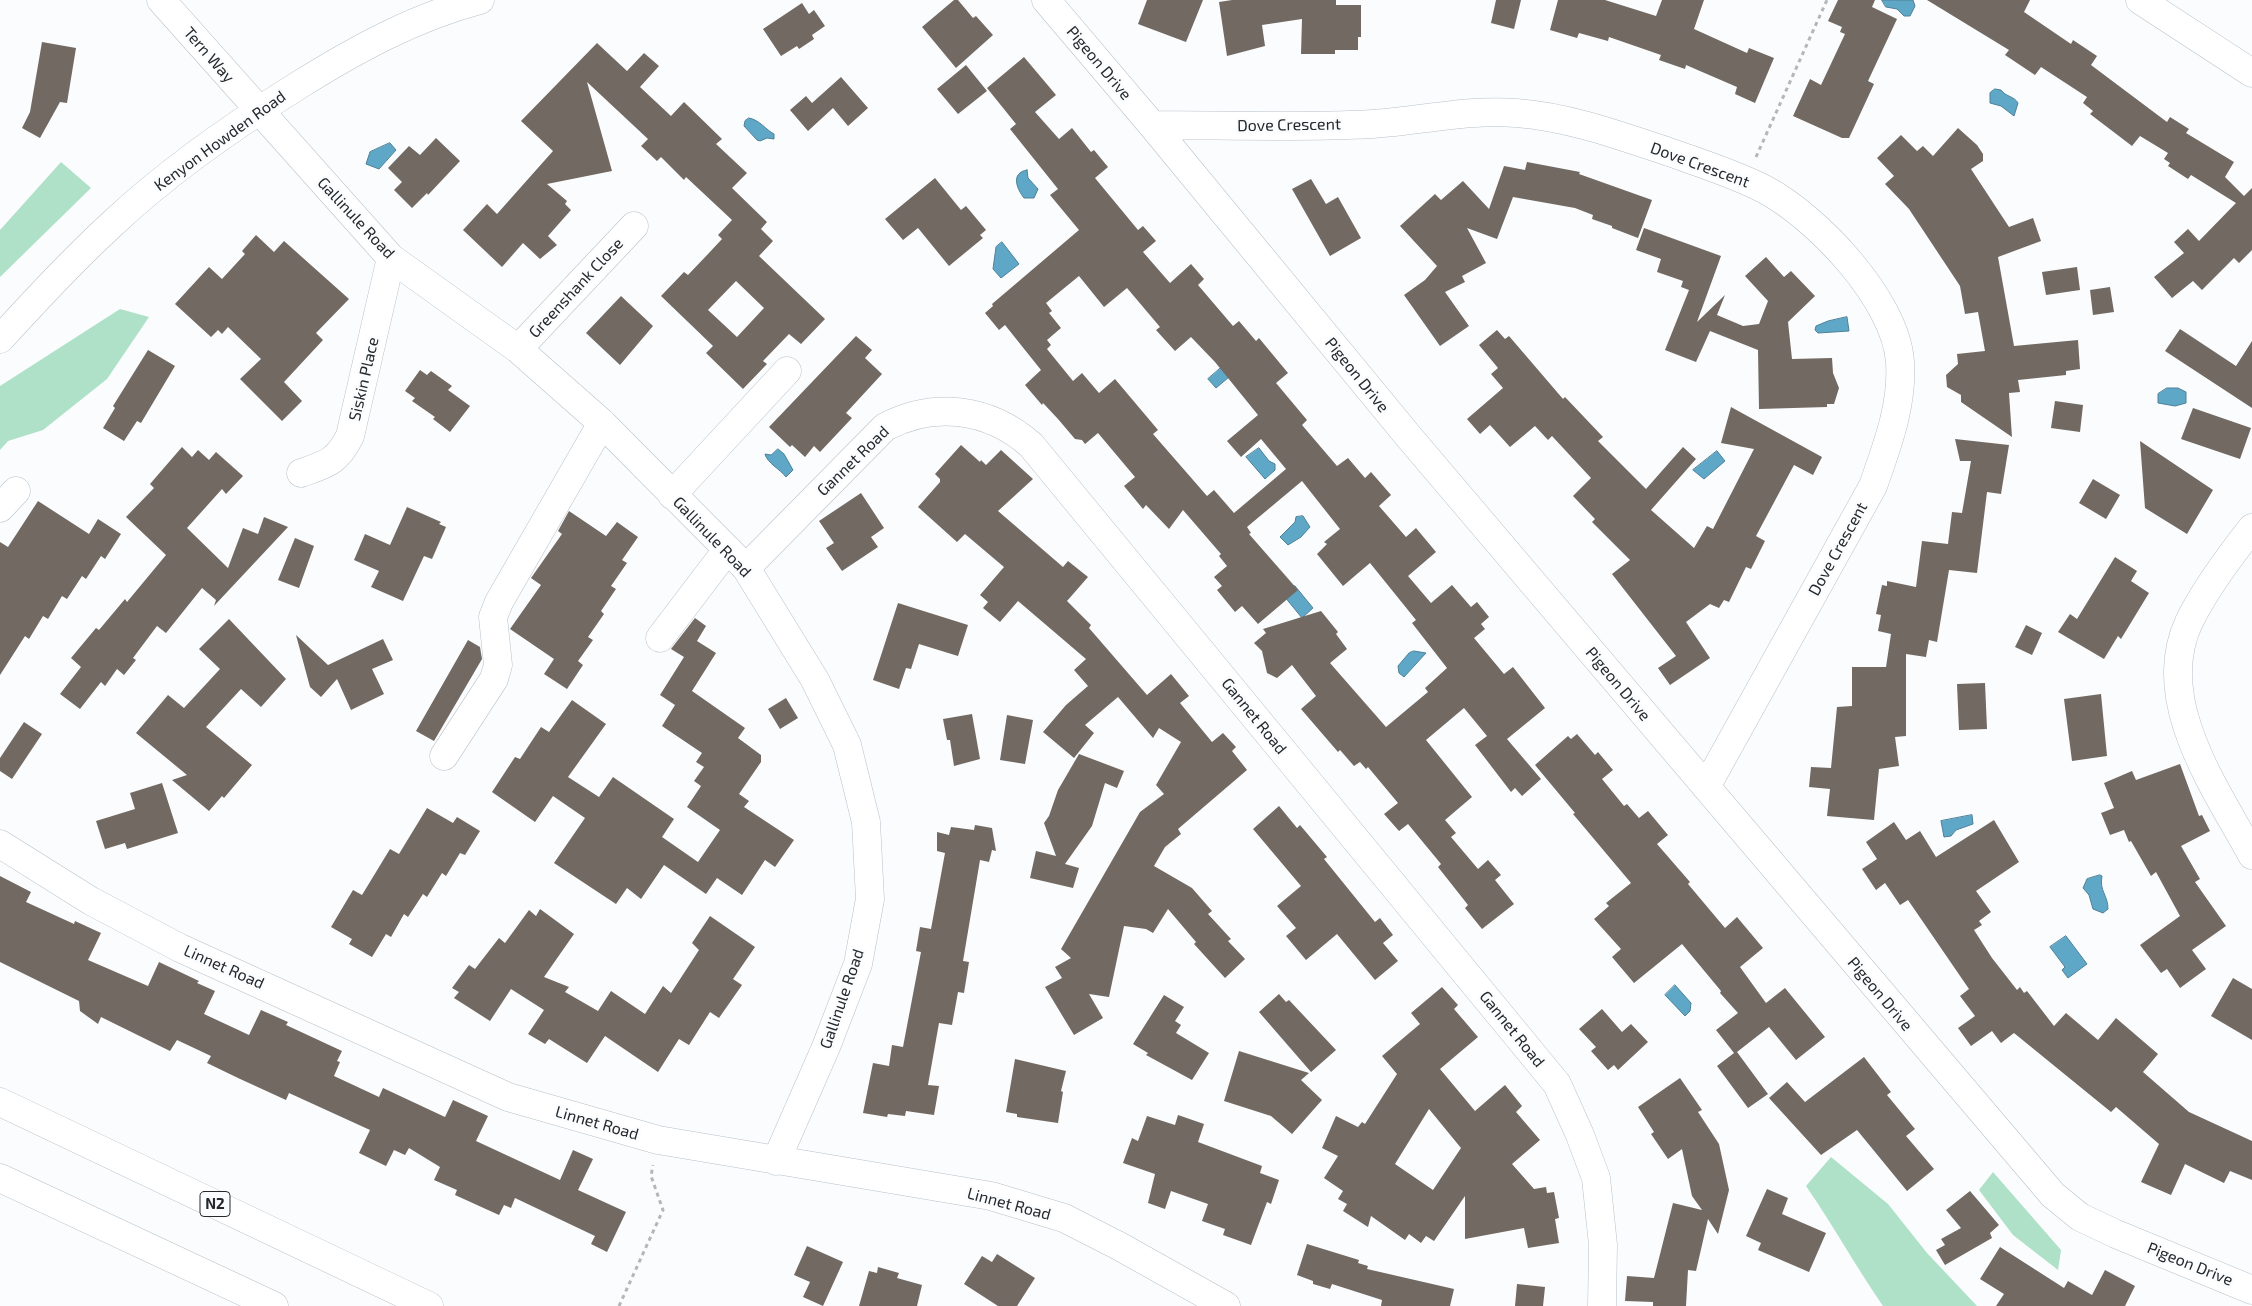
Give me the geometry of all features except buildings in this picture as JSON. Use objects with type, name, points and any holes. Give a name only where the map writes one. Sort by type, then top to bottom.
[{"type":"main road","name":"Tern Way","points":[[161,0],[258,111]]},
{"type":"main road","name":"Kenyon Howden Road","points":[[0,339],[49,285],[112,224],[185,164],[258,111],[337,61],[404,27],[455,6],[480,0]]},
{"type":"main road","name":"Pigeon Drive","points":[[1046,0],[1152,125],[1415,445],[2053,1196],[2080,1217],[2116,1234],[2252,1290]]},
{"type":"main road","points":[[2140,0],[2252,72]]},
{"type":"main road","name":"Gallinule Road","points":[[258,111],[390,258],[518,349],[602,423],[726,550],[746,568],[815,680],[847,745],[866,822],[870,899],[858,964],[826,1047],[776,1161]]},
{"type":"main road","name":"Dove Crescent","points":[[1152,125],[1373,124],[1454,115],[1513,112],[1558,118],[1605,130],[1746,180],[1796,210],[1840,251],[1873,292],[1892,328],[1900,360],[1899,393],[1892,432],[1873,486],[1706,787]]},
{"type":"main road","name":"Greenshank Close","points":[[518,349],[634,226]]},
{"type":"main road","name":"Siskin Place","points":[[301,474],[330,463],[342,452],[350,436],[390,258]]},
{"type":"main road","points":[[672,495],[787,371]]},
{"type":"main road","name":"Gannet Road","points":[[746,568],[885,426],[900,419],[941,410],[954,411],[982,417],[1022,437],[1031,445],[1557,1084],[1580,1135],[1596,1178],[1603,1245],[1602,1306]]},
{"type":"main road","points":[[444,756],[494,679],[498,665],[493,617],[498,602],[602,423]]},
{"type":"main road","points":[[2252,528],[2224,565],[2188,623],[2178,658],[2180,701],[2194,750],[2252,855]]},
{"type":"main road","points":[[660,638],[726,550]]},
{"type":"main road","name":"Linnet Road","points":[[0,844],[91,901],[180,948],[508,1097],[658,1140],[991,1196],[1064,1218],[1119,1246],[1226,1306]]},
{"type":"main road","name":"N2","points":[[0,1102],[429,1306]]},
{"type":"main road","points":[[0,1178],[274,1306]]},
{"type":"path","points":[[1746,180],[1827,0]]},
{"type":"path","points":[[619,1306],[664,1210],[650,1176],[658,1140]]},
{"type":"green space","points":[[61,162],[91,188],[0,277],[0,230]]},
{"type":"green space","points":[[120,309],[149,317],[107,379],[43,430],[8,441],[0,450],[0,386]]},
{"type":"green space","points":[[1831,1157],[1888,1204],[1927,1253],[1977,1306],[1883,1306],[1806,1186]]},
{"type":"green space","points":[[1993,1172],[2061,1250],[2058,1270],[2013,1235],[1979,1190]]},
{"type":"water","points":[[1882,0],[1913,0],[1915,6],[1910,16],[1904,16],[1897,9],[1886,7]]},
{"type":"water","points":[[1995,89],[2001,90],[2018,103],[2014,116],[2001,106],[1990,103],[1990,93]]},
{"type":"water","points":[[749,118],[774,134],[774,139],[757,140],[744,126],[745,121]]},
{"type":"water","points":[[390,143],[396,150],[379,169],[366,164],[370,152]]},
{"type":"water","points":[[1027,170],[1028,178],[1038,189],[1034,198],[1024,198],[1016,182],[1018,174]]},
{"type":"water","points":[[1002,242],[1019,264],[1001,278],[993,269],[996,247]]},
{"type":"water","points":[[1847,317],[1849,331],[1818,333],[1815,330],[1816,326],[1828,321]]},
{"type":"water","points":[[1223,366],[1235,372],[1216,388],[1208,379]]},
{"type":"water","points":[[2167,388],[2178,388],[2186,392],[2186,403],[2175,406],[2158,403],[2158,394]]},
{"type":"water","points":[[1259,448],[1269,461],[1275,464],[1275,470],[1265,479],[1246,457]]},
{"type":"water","points":[[778,449],[784,454],[793,470],[786,477],[768,460],[765,454],[771,455]]},
{"type":"water","points":[[1717,451],[1725,461],[1704,479],[1693,470]]},
{"type":"water","points":[[1303,516],[1310,527],[1301,537],[1288,545],[1280,537],[1295,522],[1296,517]]},
{"type":"water","points":[[1295,586],[1313,608],[1302,618],[1284,596]]},
{"type":"water","points":[[1414,651],[1426,653],[1404,677],[1399,673],[1398,666],[1409,653]]},
{"type":"water","points":[[1972,815],[1973,824],[1956,830],[1951,836],[1944,837],[1941,821]]},
{"type":"water","points":[[2102,876],[2101,881],[2108,909],[2103,913],[2093,909],[2089,895],[2083,888],[2087,879]]},
{"type":"water","points":[[2066,936],[2087,964],[2068,978],[2062,970],[2065,967],[2050,947]]},
{"type":"water","points":[[1675,985],[1691,1003],[1690,1011],[1685,1016],[1665,995]]}]
